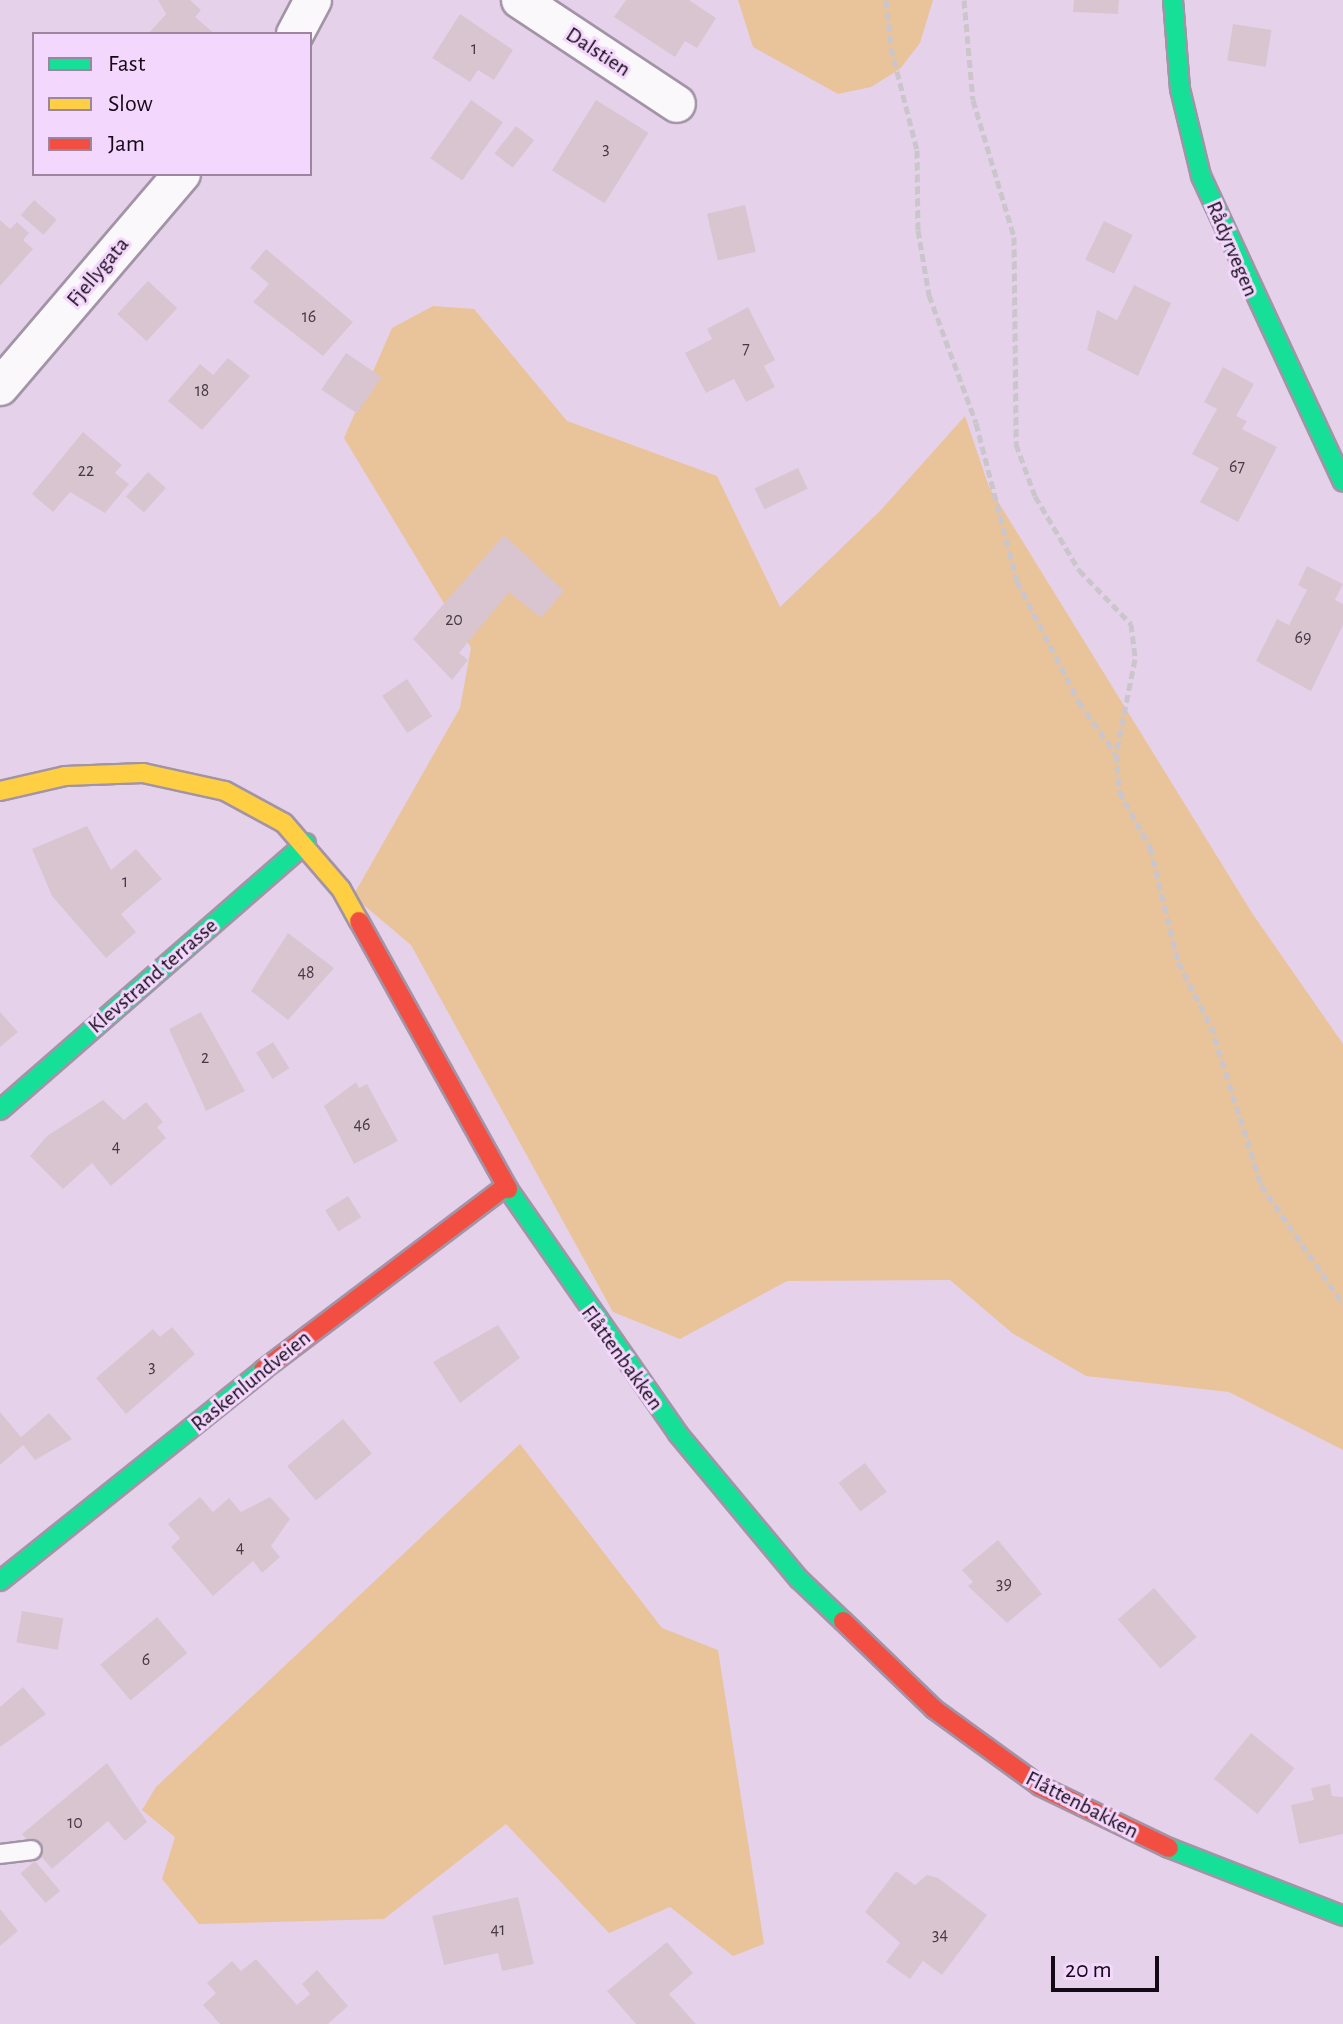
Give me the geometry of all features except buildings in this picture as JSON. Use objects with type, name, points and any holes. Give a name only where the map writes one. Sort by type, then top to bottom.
[{"type":"main road","name":"Rådyrvegen","points":[[1173,0],[1180,89],[1201,176],[1343,482]]},
{"type":"main road","name":"Flåttenbakken","points":[[0,791],[86,773],[168,776],[257,806],[306,843],[341,889],[505,1187],[631,1374],[742,1514],[934,1709],[1040,1786],[1170,1849],[1343,1916]]},
{"type":"main road","name":"Klevstrand terrasse","points":[[0,1110],[306,843]]},
{"type":"main road","name":"Raskenlundveien","points":[[0,1581],[388,1270],[505,1187]]},
{"type":"street","points":[[296,32],[313,0]]},
{"type":"street","name":"Dalstien","points":[[520,0],[677,104]]},
{"type":"street","name":"Fjellygata","points":[[5,372],[180,176]]},
{"type":"lane","points":[[0,1854],[32,1850]]},
{"type":"path","points":[[886,0],[891,48],[917,150],[918,230],[929,295],[976,423],[1017,581],[1079,702],[1116,754]]},
{"type":"path","points":[[964,0],[973,100],[1014,237],[1016,444],[1035,496],[1079,570],[1131,624],[1135,659],[1116,754],[1119,791],[1150,847],[1178,962],[1211,1026],[1261,1185],[1343,1304]]},
{"type":"shaded area","points":[[738,0],[933,0],[920,43],[900,69],[871,87],[838,94],[753,47]]},
{"type":"shaded area","points":[[433,306],[474,309],[567,421],[717,476],[780,607],[880,511],[965,416],[989,487],[1252,913],[1343,1044],[1343,1450],[1229,1392],[1086,1376],[1012,1333],[950,1280],[787,1281],[680,1339],[613,1312],[411,945],[353,896],[460,708],[471,648],[344,438],[392,328]]},
{"type":"shaded area","points":[[520,1444],[662,1628],[718,1650],[764,1944],[733,1956],[670,1907],[609,1933],[506,1824],[384,1919],[199,1924],[162,1879],[175,1837],[142,1810],[156,1787]]},
{"type":"traffic: fast","points":[[1173,0],[1180,89],[1201,176],[1343,482]]},
{"type":"traffic: fast","points":[[0,1110],[306,843]]},
{"type":"traffic: fast","points":[[508,1189],[678,1434],[799,1579],[843,1621]]},
{"type":"traffic: fast","points":[[0,1581],[263,1370]]},
{"type":"traffic: fast","points":[[1169,1848],[1343,1916]]},
{"type":"traffic: slow","points":[[0,791],[65,776],[143,773],[225,791],[284,823],[341,889],[359,921]]},
{"type":"traffic: jam","points":[[359,921],[508,1189]]},
{"type":"traffic: jam","points":[[263,1370],[505,1187]]},
{"type":"traffic: jam","points":[[843,1621],[934,1709],[1040,1786],[1169,1848]]}]
